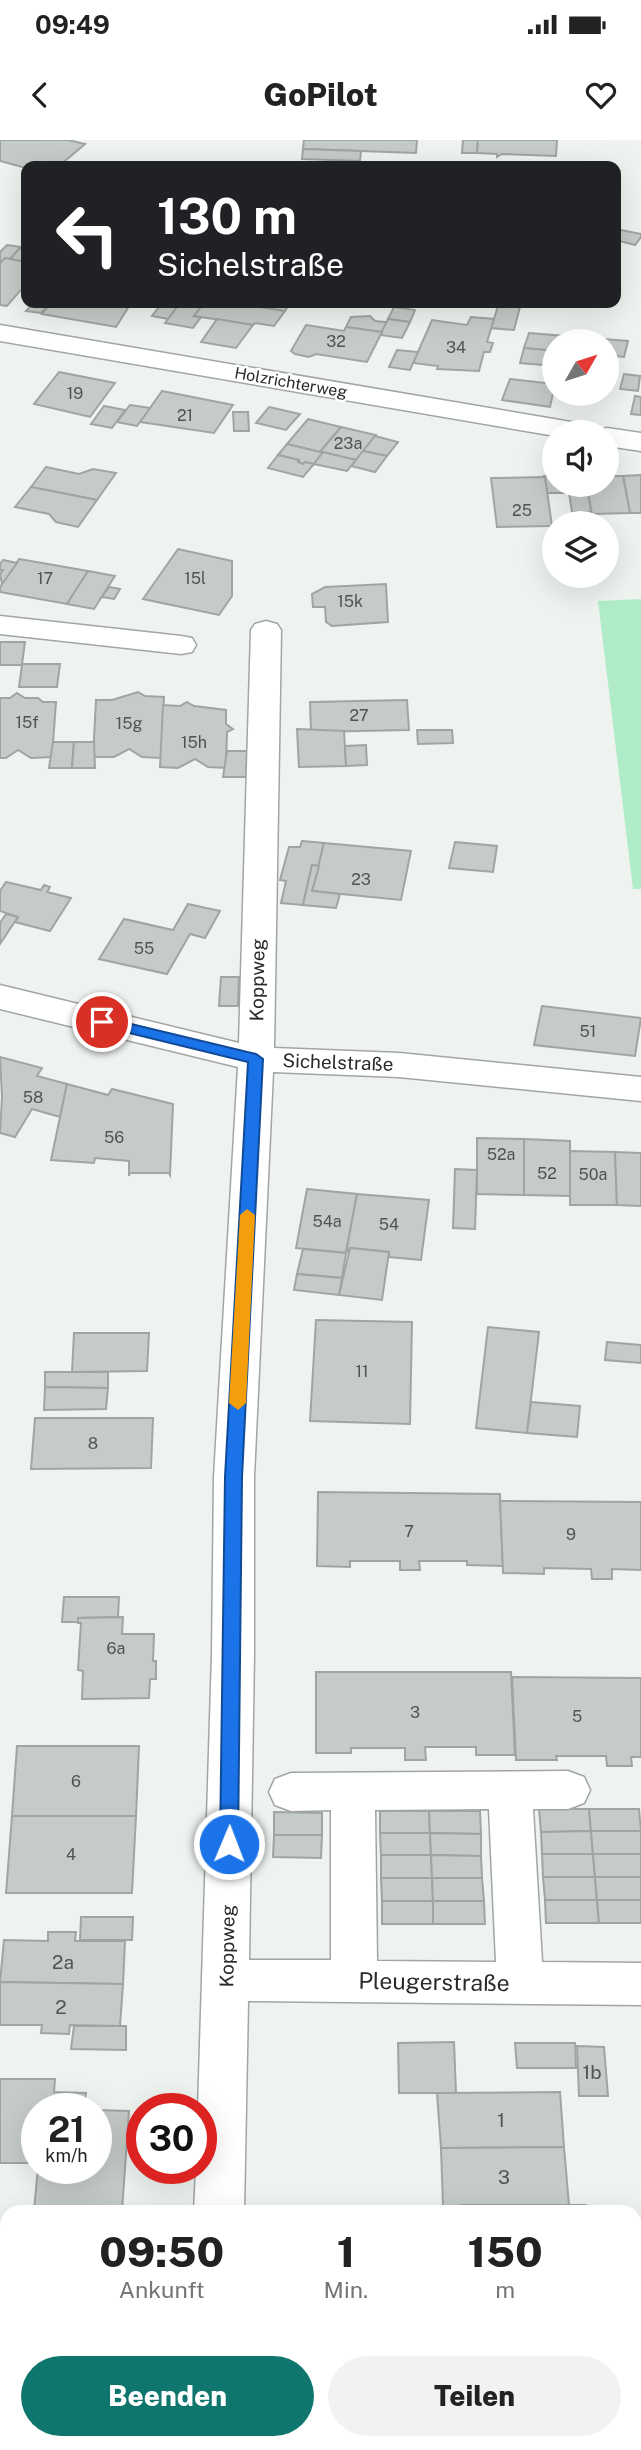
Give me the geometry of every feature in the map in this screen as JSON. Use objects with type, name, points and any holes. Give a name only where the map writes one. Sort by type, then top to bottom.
[{"type":"street","name":"Holzrichterweg","points":[[0,333],[542,425]]},
{"type":"street","points":[[619,438],[641,442]]},
{"type":"street","points":[[0,625],[181,645]]},
{"type":"street","name":"Koppweg","points":[[219,2205],[233,1654],[234,1477],[256,1059],[266,630]]},
{"type":"street","name":"Sichelstraße","points":[[0,998],[256,1059],[399,1065],[641,1089]]},
{"type":"street","points":[[510,1790],[520,1983]]},
{"type":"street","points":[[291,1792],[568,1790]]},
{"type":"street","points":[[353,1791],[354,1982]]},
{"type":"street","name":"Pleugerstraße","points":[[226,1980],[641,1984]]},
{"type":"green space","points":[[641,599],[641,889],[633,889],[598,601]]},
{"type":"building","points":[[0,140],[68,140],[85,144],[65,161],[21,161],[21,167],[0,161]]},
{"type":"building","points":[[304,140],[417,140],[416,153],[303,149]]},
{"type":"building","points":[[463,140],[478,140],[477,153],[462,153]]},
{"type":"building","points":[[478,140],[557,140],[556,156],[502,154],[497,157],[497,154],[477,153]]},
{"type":"building","points":[[303,149],[361,151],[360,161],[302,159]]},
{"type":"building","points":[[621,230],[641,234],[635,245],[621,241]]},
{"type":"building","points":[[7,245],[21,247],[10,259],[5,258],[0,263],[0,252]]},
{"type":"building","points":[[21,247],[21,261],[10,259]]},
{"type":"building","points":[[5,258],[21,261],[21,290],[7,306],[0,305],[0,263]]},
{"type":"building","points":[[29,308],[46,308],[41,313],[26,311]]},
{"type":"building","points":[[47,308],[128,308],[116,327],[42,314]]},
{"type":"building","points":[[158,308],[176,308],[168,319],[152,316]]},
{"type":"building","points":[[176,308],[200,308],[194,316],[201,317],[193,328],[165,323]]},
{"type":"building","points":[[200,308],[266,308],[285,311],[274,326],[194,316]]},
{"type":"building","points":[[266,308],[287,308],[285,311]]},
{"type":"building","points":[[394,308],[415,310],[410,322],[388,319]]},
{"type":"building","points":[[497,308],[520,308],[514,330],[491,328]]},
{"type":"building","points":[[370,316],[375,321],[387,322],[382,332],[346,327],[351,317]]},
{"type":"building","points":[[471,317],[494,319],[487,342],[493,343],[490,352],[484,352],[479,371],[437,369],[438,366],[413,363],[432,320],[467,325]]},
{"type":"building","points":[[217,319],[253,325],[236,348],[201,342]]},
{"type":"building","points":[[388,319],[410,322],[402,338],[380,335]]},
{"type":"building","points":[[306,325],[344,331],[346,327],[382,332],[367,362],[316,354],[309,357],[291,351]]},
{"type":"building","points":[[529,333],[542,334],[542,350],[524,348]]},
{"type":"building","points":[[620,340],[628,341],[624,357],[620,357]]},
{"type":"building","points":[[524,348],[542,350],[542,365],[520,363]]},
{"type":"building","points":[[397,350],[418,352],[410,370],[389,367]]},
{"type":"building","points":[[59,372],[115,383],[90,417],[34,404]]},
{"type":"building","points":[[624,374],[640,376],[638,391],[620,389]]},
{"type":"building","points":[[510,379],[542,383],[542,406],[502,400]]},
{"type":"building","points":[[162,391],[233,405],[214,433],[140,422]]},
{"type":"building","points":[[635,396],[641,397],[641,415],[631,414]]},
{"type":"building","points":[[130,405],[150,408],[137,426],[117,422]]},
{"type":"building","points":[[104,406],[125,410],[112,428],[91,424]]},
{"type":"building","points":[[269,407],[300,414],[286,430],[256,423]]},
{"type":"building","points":[[233,412],[248,412],[249,431],[234,431]]},
{"type":"building","points":[[308,419],[341,427],[320,452],[287,444]]},
{"type":"building","points":[[341,427],[376,435],[356,460],[320,452]]},
{"type":"building","points":[[375,436],[398,442],[387,456],[363,451]]},
{"type":"building","points":[[287,444],[323,452],[314,464],[303,464],[298,462],[299,460],[278,455]]},
{"type":"building","points":[[363,451],[387,456],[375,472],[351,466]]},
{"type":"building","points":[[323,452],[356,460],[347,471],[314,464]]},
{"type":"building","points":[[278,455],[299,460],[298,462],[303,464],[314,464],[303,477],[268,468]]},
{"type":"building","points":[[46,467],[79,474],[93,469],[116,473],[97,500],[31,487]]},
{"type":"building","points":[[641,475],[641,513],[630,513],[623,476]]},
{"type":"building","points":[[619,476],[623,476],[630,513],[591,511],[588,497],[619,497]]},
{"type":"building","points":[[542,477],[542,497],[548,497],[550,511],[542,511],[542,526],[497,527],[491,478]]},
{"type":"building","points":[[31,487],[97,500],[78,527],[56,522],[49,514],[15,507]]},
{"type":"building","points":[[570,497],[589,497],[591,511],[572,511]]},
{"type":"building","points":[[178,549],[232,561],[232,596],[219,615],[143,599]]},
{"type":"building","points":[[19,559],[88,571],[67,604],[0,592],[0,587]]},
{"type":"building","points":[[3,560],[17,563],[2,584],[0,574],[3,570],[0,570],[0,564]]},
{"type":"building","points":[[88,571],[115,576],[94,609],[67,604]]},
{"type":"building","points":[[386,584],[388,622],[332,626],[326,622],[325,607],[313,607],[312,594],[325,587]]},
{"type":"building","points":[[109,587],[120,589],[114,599],[102,597]]},
{"type":"building","points":[[0,642],[25,642],[22,664],[60,664],[57,687],[19,687],[22,665],[0,665]]},
{"type":"building","points":[[138,692],[145,696],[164,697],[161,758],[142,757],[129,749],[114,757],[93,757],[96,700],[112,700]]},
{"type":"building","points":[[17,693],[25,698],[56,702],[52,757],[31,758],[18,750],[6,758],[0,758],[0,698],[10,698]]},
{"type":"building","points":[[407,700],[409,730],[311,732],[310,702]]},
{"type":"building","points":[[187,702],[194,706],[226,710],[226,724],[233,729],[227,732],[226,768],[208,767],[195,759],[178,768],[160,767],[163,705],[180,706]]},
{"type":"building","points":[[297,729],[344,731],[346,766],[299,767]]},
{"type":"building","points":[[417,730],[452,730],[453,743],[418,744]]},
{"type":"building","points":[[53,742],[74,742],[72,768],[49,768]]},
{"type":"building","points":[[74,742],[94,742],[95,768],[72,768]]},
{"type":"building","points":[[366,745],[367,765],[346,766],[345,746]]},
{"type":"building","points":[[227,751],[247,751],[246,777],[223,777]]},
{"type":"building","points":[[302,841],[324,843],[319,866],[312,865],[303,905],[281,903],[286,881],[280,880],[289,847],[300,847]]},
{"type":"building","points":[[455,842],[497,846],[493,872],[449,868]]},
{"type":"building","points":[[324,843],[411,851],[401,900],[312,891]]},
{"type":"building","points":[[312,865],[319,866],[312,891],[340,894],[336,908],[303,905]]},
{"type":"building","points":[[6,882],[41,890],[44,885],[50,887],[47,892],[71,898],[50,931],[15,922],[18,917],[0,911],[0,891]]},
{"type":"building","points":[[188,904],[220,911],[205,938],[190,934],[167,974],[99,959],[124,919],[173,930]]},
{"type":"building","points":[[6,914],[18,917],[0,944],[0,923]]},
{"type":"building","points":[[221,977],[239,977],[238,1006],[219,1006]]},
{"type":"building","points":[[542,1006],[641,1018],[635,1056],[534,1045]]},
{"type":"building","points":[[0,1057],[42,1068],[37,1076],[67,1084],[60,1117],[32,1109],[15,1137],[0,1133]]},
{"type":"building","points":[[67,1084],[108,1095],[112,1089],[173,1104],[170,1175],[130,1173],[129,1176],[129,1161],[95,1158],[94,1163],[51,1160]]},
{"type":"building","points":[[477,1138],[524,1139],[524,1195],[477,1194]]},
{"type":"building","points":[[524,1139],[570,1141],[570,1196],[524,1195]]},
{"type":"building","points":[[570,1151],[615,1152],[617,1205],[570,1205]]},
{"type":"building","points":[[615,1152],[641,1153],[641,1206],[617,1205]]},
{"type":"building","points":[[455,1169],[477,1170],[475,1229],[453,1228]]},
{"type":"building","points":[[307,1189],[357,1194],[346,1253],[296,1248]]},
{"type":"building","points":[[357,1194],[429,1200],[421,1260],[389,1257],[389,1252],[350,1248],[346,1253]]},
{"type":"building","points":[[350,1248],[389,1252],[382,1300],[339,1295]]},
{"type":"building","points":[[303,1249],[346,1253],[342,1278],[297,1274]]},
{"type":"building","points":[[297,1274],[342,1278],[339,1295],[294,1290]]},
{"type":"building","points":[[316,1320],[412,1322],[410,1424],[310,1421]]},
{"type":"building","points":[[488,1327],[539,1332],[527,1433],[476,1428]]},
{"type":"building","points":[[74,1333],[149,1333],[147,1371],[72,1372]]},
{"type":"building","points":[[607,1342],[641,1345],[641,1363],[605,1360]]},
{"type":"building","points":[[45,1372],[108,1372],[108,1388],[45,1387]]},
{"type":"building","points":[[45,1387],[108,1388],[106,1409],[44,1410]]},
{"type":"building","points":[[531,1402],[580,1406],[577,1437],[527,1433]]},
{"type":"building","points":[[35,1418],[153,1418],[151,1468],[31,1469]]},
{"type":"building","points":[[318,1492],[500,1494],[503,1566],[467,1565],[467,1561],[419,1561],[420,1570],[400,1570],[400,1561],[350,1561],[350,1567],[317,1566]]},
{"type":"building","points":[[500,1501],[641,1502],[641,1570],[612,1569],[612,1579],[592,1579],[591,1569],[544,1568],[544,1574],[503,1573]]},
{"type":"building","points":[[64,1597],[119,1597],[118,1617],[78,1618],[78,1622],[62,1622]]},
{"type":"building","points":[[123,1617],[122,1634],[154,1634],[153,1661],[156,1661],[156,1679],[150,1679],[149,1698],[82,1699],[83,1671],[78,1670],[81,1623],[78,1623],[78,1618]]},
{"type":"building","points":[[316,1672],[511,1672],[515,1755],[476,1755],[476,1747],[425,1747],[426,1760],[405,1760],[405,1748],[351,1748],[351,1753],[316,1753]]},
{"type":"building","points":[[512,1677],[641,1678],[641,1757],[631,1757],[632,1766],[607,1766],[606,1756],[556,1756],[557,1760],[516,1760]]},
{"type":"building","points":[[17,1746],[139,1746],[136,1816],[12,1816]]},
{"type":"building","points":[[539,1809],[589,1809],[591,1831],[541,1832]]},
{"type":"building","points":[[589,1809],[639,1809],[641,1831],[591,1831]]},
{"type":"building","points":[[380,1811],[429,1811],[430,1833],[380,1833]]},
{"type":"building","points":[[429,1811],[480,1811],[481,1834],[430,1833]]},
{"type":"building","points":[[274,1812],[322,1813],[322,1835],[274,1835]]},
{"type":"building","points":[[12,1816],[136,1816],[132,1893],[6,1893]]},
{"type":"building","points":[[591,1831],[593,1854],[542,1854],[541,1832]]},
{"type":"building","points":[[591,1831],[641,1831],[641,1854],[593,1854]]},
{"type":"building","points":[[380,1833],[430,1833],[431,1855],[381,1855]]},
{"type":"building","points":[[430,1833],[481,1834],[481,1856],[431,1855]]},
{"type":"building","points":[[274,1835],[322,1835],[321,1858],[273,1857]]},
{"type":"building","points":[[542,1854],[593,1854],[595,1877],[543,1877]]},
{"type":"building","points":[[593,1854],[641,1854],[641,1877],[595,1877]]},
{"type":"building","points":[[381,1855],[431,1855],[432,1878],[381,1878]]},
{"type":"building","points":[[431,1855],[481,1856],[482,1878],[432,1878]]},
{"type":"building","points":[[543,1877],[595,1877],[597,1900],[545,1900]]},
{"type":"building","points":[[595,1877],[641,1877],[641,1900],[597,1900]]},
{"type":"building","points":[[381,1878],[432,1878],[433,1901],[382,1901]]},
{"type":"building","points":[[432,1878],[482,1878],[484,1901],[433,1901]]},
{"type":"building","points":[[545,1900],[597,1900],[599,1923],[546,1923]]},
{"type":"building","points":[[597,1900],[641,1900],[641,1923],[599,1923]]},
{"type":"building","points":[[382,1901],[433,1901],[433,1924],[382,1924]]},
{"type":"building","points":[[433,1901],[484,1901],[485,1924],[433,1924]]},
{"type":"building","points":[[81,1917],[133,1917],[132,1940],[80,1940]]},
{"type":"building","points":[[48,1932],[76,1932],[75,1941],[125,1941],[123,1984],[0,1982],[4,1940],[48,1941]]},
{"type":"building","points":[[0,1982],[123,1984],[120,2026],[70,2025],[69,2034],[41,2033],[42,2025],[0,2025]]},
{"type":"building","points":[[74,2026],[126,2026],[126,2050],[71,2049]]},
{"type":"building","points":[[454,2042],[456,2093],[399,2093],[398,2043]]},
{"type":"building","points":[[515,2043],[575,2043],[576,2068],[517,2068]]},
{"type":"building","points":[[577,2046],[604,2047],[608,2096],[579,2096]]},
{"type":"building","points":[[0,2079],[55,2079],[54,2092],[86,2093],[21,2093],[21,2163],[0,2163]]},
{"type":"building","points":[[560,2092],[564,2147],[441,2148],[437,2093]]},
{"type":"building","points":[[112,2110],[126,2111],[122,2205],[34,2205],[36,2184],[112,2184]]},
{"type":"building","points":[[564,2147],[569,2205],[443,2205],[441,2148]]},
{"type":"slow traffic","points":[[238,1403],[247,1215]]},
{"type":"route","points":[[102,1022],[256,1059],[234,1477],[229,1844]]}]
